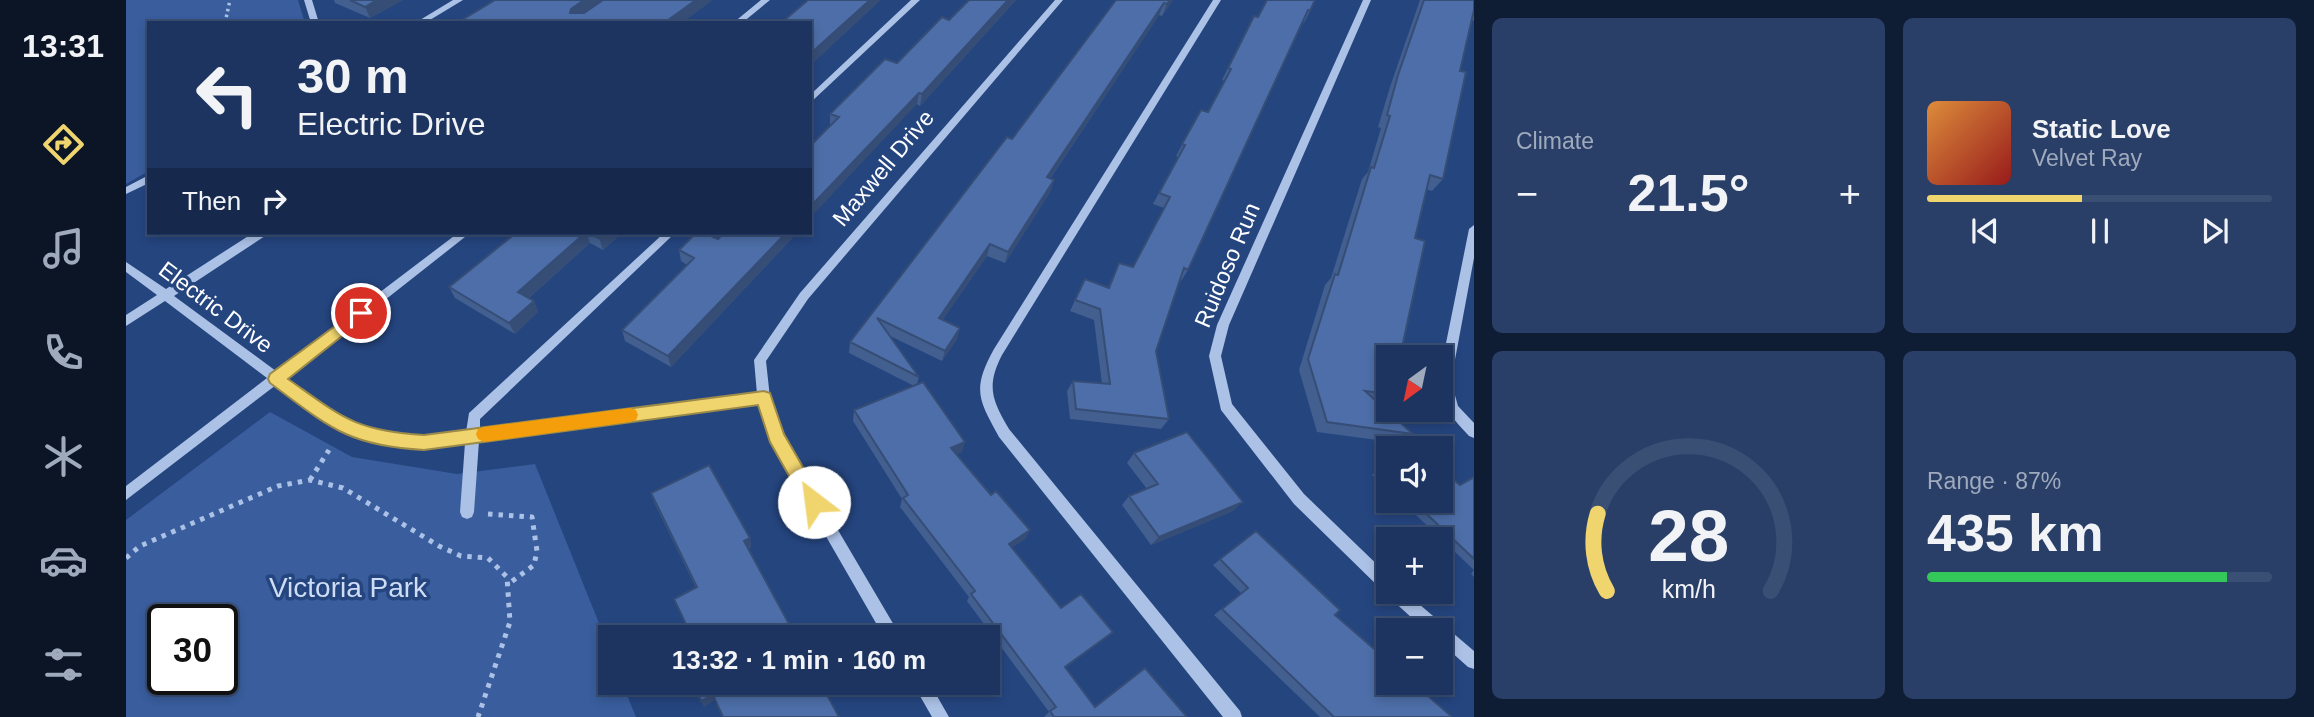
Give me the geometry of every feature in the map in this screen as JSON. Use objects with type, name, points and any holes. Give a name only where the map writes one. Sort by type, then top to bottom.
[{"type":"street","points":[[308,0],[314,21]]},
{"type":"street","points":[[422,21],[458,0]]},
{"type":"street","points":[[740,21],[766,0]]},
{"type":"street","points":[[812,98],[916,0]]},
{"type":"street","name":"Maxwell Drive","points":[[885,625],[776,436],[764,398],[760,360],[804,296],[1059,0]]},
{"type":"street","points":[[1217,0],[987,371],[986,401],[1004,433],[1234,717]]},
{"type":"street","name":"Ruidoso Run","points":[[1367,0],[1223,325],[1215,356],[1226,406],[1299,499],[1376,574]]},
{"type":"street","points":[[126,191],[147,179]]},
{"type":"street","points":[[1474,229],[1446,381],[1452,409],[1474,432]]},
{"type":"street","points":[[126,321],[258,235]]},
{"type":"street","points":[[126,494],[462,235]]},
{"type":"street","points":[[467,512],[474,416],[668,235]]},
{"type":"street","name":"Electric Drive","points":[[126,266],[335,422],[362,435],[424,443],[764,398]]},
{"type":"street","points":[[1408,604],[1424,618]]},
{"type":"street","points":[[1453,643],[1474,661]]},
{"type":"street","points":[[928,695],[941,717]]},
{"type":"path","points":[[225,21],[230,0]]},
{"type":"path","points":[[310,480],[330,450]]},
{"type":"path","points":[[126,558],[140,546],[278,486],[310,480],[343,488],[439,546],[461,556],[488,558],[507,577],[510,622],[478,717]]},
{"type":"path","points":[[467,512],[532,517],[538,551],[535,567],[530,574],[507,585]]},
{"type":"green space","points":[[126,0],[298,0],[304,21],[147,21],[147,172],[126,184]]},
{"type":"green space","name":"Victoria Park","points":[[270,412],[352,457],[457,474],[535,464],[600,625],[598,695],[627,695],[636,717],[126,717],[126,520]]},
{"type":"building","points":[[350,0],[377,0],[365,7]]},
{"type":"building","points":[[495,0],[584,0],[571,9],[570,13],[584,13],[603,0],[696,0],[667,21],[460,21]]},
{"type":"building","points":[[808,0],[870,0],[812,52],[812,21],[783,21]]},
{"type":"building","points":[[969,0],[1008,0],[922,94],[919,93],[812,205],[812,144],[839,117],[830,114],[885,59],[897,63],[942,17],[949,20]]},
{"type":"building","points":[[1116,0],[1170,0],[1167,4],[1164,3],[1047,177],[1054,180],[1008,252],[990,244],[939,318],[960,328],[945,351],[877,318],[919,377],[850,342],[1007,137],[1012,139]]},
{"type":"building","points":[[1267,0],[1315,0],[1188,270],[1184,268],[1156,351],[1169,419],[1076,409],[1073,381],[1110,384],[1100,309],[1075,300],[1085,279],[1109,288],[1119,263],[1133,267],[1170,197],[1159,193],[1185,145],[1182,144],[1201,110],[1208,112],[1231,69],[1228,68],[1254,16],[1258,17]]},
{"type":"building","points":[[1424,0],[1474,0],[1460,71],[1466,72],[1443,179],[1430,175],[1415,238],[1425,241],[1403,345],[1376,345],[1376,392],[1365,391],[1376,401],[1376,422],[1400,422],[1413,434],[1327,422],[1308,359],[1335,274],[1338,275],[1371,167],[1374,168],[1390,116],[1387,115]]},
{"type":"building","points":[[514,235],[583,235],[518,292],[534,301],[509,323],[449,287]]},
{"type":"building","points":[[694,235],[709,235],[718,239],[722,235],[784,235],[668,356],[622,330],[694,258],[679,250]]},
{"type":"building","points":[[923,382],[965,442],[951,448],[991,495],[996,491],[1030,530],[1009,544],[1061,608],[1081,594],[1113,632],[1065,667],[1095,707],[1145,668],[1187,717],[1054,717],[1050,711],[1056,707],[1000,633],[1000,625],[994,625],[971,594],[975,591],[903,498],[908,495],[854,410]]},
{"type":"building","points":[[1187,432],[1243,502],[1159,537],[1129,496],[1158,484],[1134,453]]},
{"type":"building","points":[[709,465],[750,538],[744,541],[790,625],[686,625],[674,599],[697,587],[651,493]]},
{"type":"building","points":[[1474,477],[1474,559],[1453,539],[1453,527],[1440,527],[1426,513],[1453,513],[1453,479],[1460,485]]},
{"type":"building","points":[[1256,531],[1340,610],[1335,615],[1376,651],[1376,695],[1427,695],[1451,716],[1334,717],[1222,609],[1248,588],[1220,559]]},
{"type":"building","points":[[698,695],[713,695],[701,701]]},
{"type":"building","points":[[713,695],[827,695],[839,717],[723,717]]},
{"type":"slow traffic","points":[[484,434],[630,415]]},
{"type":"route","points":[[361,313],[276,379],[335,422],[362,435],[424,443],[764,398],[776,436],[814,502]]}]
